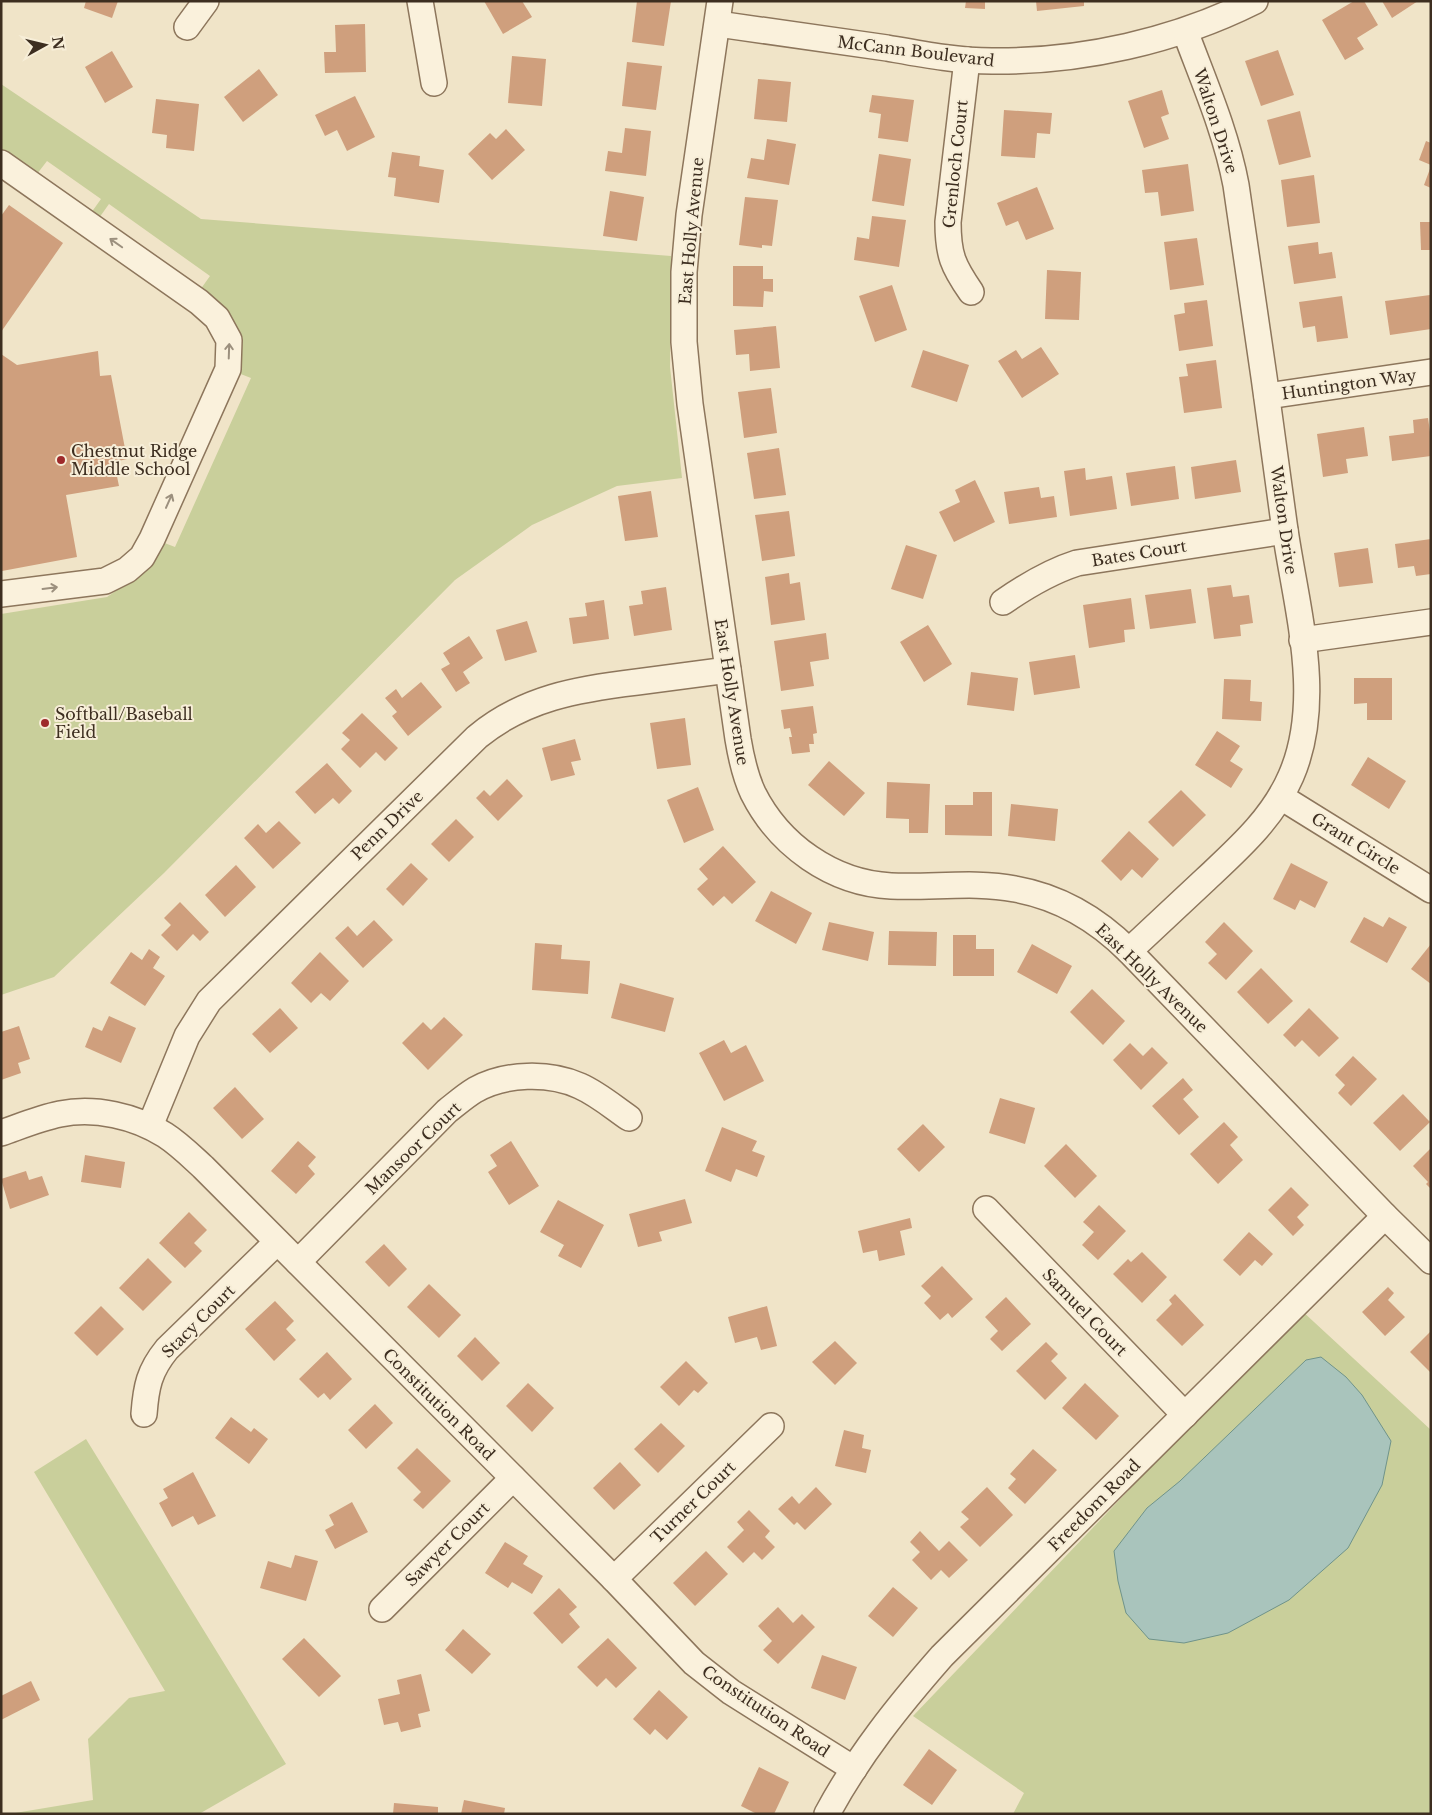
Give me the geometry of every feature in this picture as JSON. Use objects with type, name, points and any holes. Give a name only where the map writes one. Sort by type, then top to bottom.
[{"type":"street","points":[[187,27],[206,1]]},
{"type":"street","points":[[420,1],[434,83]]},
{"type":"street","name":"McCann Boulevard","points":[[719,12],[967,60],[1014,61],[1068,56],[1136,44],[1208,23],[1256,1]]},
{"type":"street","name":"East Holly Avenue","points":[[719,12],[689,216],[684,272],[684,342],[689,396],[741,759],[752,792],[773,826],[804,854],[836,873],[870,884],[890,886],[994,886],[1014,888],[1055,900],[1090,918],[1129,951],[1385,1216],[1431,1261]]},
{"type":"street","name":"Walton Drive","points":[[1129,951],[1241,846],[1270,814],[1292,775],[1298,755],[1308,697],[1302,640],[1232,165],[1185,31]]},
{"type":"street","name":"Grenloch Court","points":[[967,60],[948,222],[948,236],[950,253],[956,270],[971,292]]},
{"type":"street","points":[[1,163],[199,302],[217,318],[229,340],[228,369],[152,539],[142,557],[127,570],[105,581],[1,594]]},
{"type":"street","name":"Huntington Way","points":[[1267,396],[1431,372]]},
{"type":"street","name":"Bates Court","points":[[1003,602],[1036,580],[1077,564],[1285,531]]},
{"type":"street","points":[[1302,640],[1431,622]]},
{"type":"street","name":"Penn Drive","points":[[150,1126],[187,1036],[209,1001],[491,725],[523,707],[564,694],[612,685],[728,670]]},
{"type":"street","name":"Grant Circle","points":[[1281,797],[1431,890]]},
{"type":"street","name":"Mansoor Court","points":[[298,1262],[447,1112],[476,1090],[491,1084],[524,1077],[566,1080],[596,1095],[629,1118]]},
{"type":"street","name":"Constitution Road","points":[[1,1133],[44,1118],[75,1112],[118,1116],[150,1126],[177,1143],[614,1579],[694,1663],[731,1692],[854,1769]]},
{"type":"street","name":"Samuel Court","points":[[986,1209],[1185,1415]]},
{"type":"street","name":"Freedom Road","points":[[827,1814],[880,1730],[942,1656],[1385,1216]]},
{"type":"street","name":"Stacy Court","points":[[144,1414],[148,1383],[158,1360],[277,1242]]},
{"type":"street","name":"Turner Court","points":[[614,1579],[771,1426]]},
{"type":"street","name":"Sawyer Court","points":[[382,1609],[513,1478]]},
{"type":"green space","points":[[1,84],[201,219],[671,256],[670,367],[682,478],[617,486],[532,525],[455,580],[164,873],[54,977],[1,995],[1,614],[107,597],[147,569],[162,542],[175,547],[251,378],[238,373],[242,346],[236,324],[222,306],[200,290],[210,276],[109,204],[99,218],[91,213],[101,199],[47,161],[37,174],[1,149]]},
{"type":"green space","points":[[1301,1310],[1431,1430],[1431,1814],[1013,1814],[1024,1793],[913,1716]]},
{"type":"green space","points":[[86,1439],[286,1764],[199,1814],[9,1814],[93,1800],[88,1739],[129,1698],[165,1691],[34,1472]]},
{"type":"water","points":[[1321,1357],[1346,1377],[1362,1395],[1391,1441],[1382,1485],[1348,1548],[1289,1600],[1228,1633],[1184,1643],[1149,1639],[1126,1613],[1118,1581],[1114,1551],[1147,1508],[1180,1481],[1306,1360]]},
{"type":"building","points":[[86,1],[118,1],[112,18],[84,8]]},
{"type":"building","points":[[484,1],[522,1],[532,17],[503,34]]},
{"type":"building","points":[[637,1],[671,1],[664,46],[632,42]]},
{"type":"building","points":[[966,1],[985,1],[985,9],[965,8]]},
{"type":"building","points":[[1036,1],[1084,1],[1084,6],[1037,11]]},
{"type":"building","points":[[1354,1],[1364,1],[1378,25],[1357,38],[1364,49],[1345,60],[1322,20]]},
{"type":"building","points":[[1382,1],[1418,1],[1392,18]]},
{"type":"building","points":[[365,24],[366,72],[325,73],[324,52],[336,52],[335,25]]},
{"type":"building","points":[[1278,50],[1294,95],[1261,106],[1245,61]]},
{"type":"building","points":[[112,51],[133,87],[105,103],[85,67]]},
{"type":"building","points":[[512,56],[546,59],[542,106],[508,103]]},
{"type":"building","points":[[627,62],[662,66],[656,110],[622,106]]},
{"type":"building","points":[[259,69],[278,95],[243,122],[224,97]]},
{"type":"building","points":[[758,79],[791,82],[787,122],[754,119]]},
{"type":"building","points":[[1162,90],[1169,114],[1161,117],[1169,139],[1144,148],[1128,101]]},
{"type":"building","points":[[872,95],[914,100],[908,142],[878,138],[881,114],[869,112]]},
{"type":"building","points":[[355,96],[375,137],[347,151],[337,130],[325,136],[315,115]]},
{"type":"building","points":[[156,99],[199,104],[194,151],[166,148],[167,135],[152,133]]},
{"type":"building","points":[[1004,110],[1052,113],[1050,134],[1037,133],[1035,158],[1001,156]]},
{"type":"building","points":[[1300,111],[1311,157],[1279,165],[1267,120]]},
{"type":"building","points":[[625,128],[651,131],[646,176],[605,171],[608,151],[622,153]]},
{"type":"building","points":[[506,129],[525,150],[492,180],[468,154],[490,133],[496,139]]},
{"type":"building","points":[[767,139],[796,144],[789,185],[747,178],[751,158],[764,160]]},
{"type":"building","points":[[1426,141],[1431,143],[1431,165],[1419,160]]},
{"type":"building","points":[[392,152],[420,156],[419,166],[444,170],[439,203],[394,196],[396,178],[388,177]]},
{"type":"building","points":[[879,154],[911,159],[904,206],[872,201]]},
{"type":"building","points":[[1188,164],[1194,211],[1161,216],[1158,192],[1145,193],[1142,170]]},
{"type":"building","points":[[1431,166],[1431,188],[1424,185]]},
{"type":"building","points":[[1314,175],[1320,223],[1287,227],[1281,180]]},
{"type":"building","points":[[1037,187],[1054,229],[1026,240],[1018,221],[1006,226],[997,203]]},
{"type":"building","points":[[610,191],[644,197],[637,241],[603,236]]},
{"type":"building","points":[[745,197],[778,200],[772,246],[762,245],[762,248],[739,245]]},
{"type":"building","points":[[9,205],[63,243],[1,332],[1,216]]},
{"type":"building","points":[[872,216],[906,220],[899,267],[854,260],[857,237],[869,239]]},
{"type":"building","points":[[1420,222],[1431,222],[1431,250],[1421,250]]},
{"type":"building","points":[[1197,238],[1204,285],[1170,290],[1164,242]]},
{"type":"building","points":[[1318,242],[1319,254],[1332,252],[1336,278],[1294,284],[1288,246]]},
{"type":"building","points":[[733,266],[763,266],[763,279],[773,279],[773,292],[764,291],[763,307],[733,306]]},
{"type":"building","points":[[1047,270],[1081,272],[1079,320],[1045,319]]},
{"type":"building","points":[[892,285],[907,330],[875,342],[859,296]]},
{"type":"building","points":[[1430,295],[1431,329],[1390,335],[1385,301]]},
{"type":"building","points":[[1342,296],[1348,338],[1317,342],[1315,326],[1303,328],[1299,302]]},
{"type":"building","points":[[1207,300],[1213,346],[1179,351],[1174,315],[1185,313],[1184,303]]},
{"type":"building","points":[[776,326],[780,368],[750,371],[749,354],[736,355],[734,330]]},
{"type":"building","points":[[1041,347],[1059,374],[1022,398],[998,361],[1016,350],[1022,359]]},
{"type":"building","points":[[923,350],[969,365],[957,402],[911,387]]},
{"type":"building","name":"Chestnut Ridge Middle School","points":[[98,351],[100,376],[111,375],[127,459],[114,462],[119,486],[66,495],[77,557],[2,571],[1,354],[17,365]]},
{"type":"building","points":[[1216,360],[1222,408],[1184,413],[1179,377],[1188,376],[1186,364]]},
{"type":"building","points":[[771,388],[777,433],[744,438],[738,392]]},
{"type":"building","points":[[1428,418],[1431,456],[1392,461],[1389,436],[1414,433],[1413,420]]},
{"type":"building","points":[[1364,427],[1368,456],[1346,459],[1348,473],[1323,477],[1317,434]]},
{"type":"building","points":[[779,448],[786,495],[754,499],[747,453]]},
{"type":"building","points":[[1236,460],[1241,492],[1195,499],[1191,467]]},
{"type":"building","points":[[1175,466],[1179,499],[1131,506],[1126,473]]},
{"type":"building","points":[[1085,468],[1086,480],[1112,476],[1117,509],[1070,516],[1064,471]]},
{"type":"building","points":[[975,480],[995,522],[954,542],[939,512],[960,502],[955,490]]},
{"type":"building","points":[[1039,487],[1041,498],[1054,496],[1057,517],[1009,524],[1004,492]]},
{"type":"building","points":[[651,491],[658,537],[625,541],[618,496]]},
{"type":"building","points":[[789,511],[795,556],[762,561],[755,515]]},
{"type":"building","points":[[1431,539],[1431,574],[1416,576],[1414,566],[1398,568],[1395,544]]},
{"type":"building","points":[[906,545],[937,555],[923,599],[891,589]]},
{"type":"building","points":[[1368,548],[1373,583],[1339,587],[1334,553]]},
{"type":"building","points":[[789,573],[790,584],[800,582],[805,620],[771,625],[765,577]]},
{"type":"building","points":[[1231,585],[1233,597],[1249,595],[1253,623],[1240,625],[1241,636],[1214,639],[1207,588]]},
{"type":"building","points":[[666,587],[672,630],[634,636],[629,606],[643,604],[641,591]]},
{"type":"building","points":[[1191,589],[1196,623],[1150,629],[1145,595]]},
{"type":"building","points":[[1131,598],[1135,629],[1124,630],[1125,642],[1089,648],[1083,605]]},
{"type":"building","points":[[604,600],[609,639],[573,644],[569,618],[587,616],[585,603]]},
{"type":"building","points":[[527,621],[537,652],[505,661],[496,630]]},
{"type":"building","points":[[928,625],[952,664],[924,682],[900,642]]},
{"type":"building","points":[[826,633],[829,659],[810,662],[814,686],[781,691],[774,641]]},
{"type":"building","points":[[469,636],[483,658],[463,672],[470,683],[456,692],[441,669],[450,664],[443,653]]},
{"type":"building","points":[[1075,655],[1080,688],[1034,695],[1029,662]]},
{"type":"building","points":[[971,672],[1018,678],[1014,711],[967,705]]},
{"type":"building","points":[[1354,678],[1392,678],[1392,720],[1367,720],[1367,703],[1354,704]]},
{"type":"building","points":[[1224,679],[1251,680],[1250,701],[1262,702],[1261,721],[1222,719]]},
{"type":"building","points":[[421,682],[442,707],[408,736],[392,716],[397,712],[385,698],[396,689],[402,698]]},
{"type":"building","points":[[813,706],[817,733],[813,734],[814,744],[809,744],[810,752],[792,754],[789,737],[792,737],[790,728],[784,729],[781,710]]},
{"type":"building","points":[[362,713],[398,748],[385,761],[376,752],[360,768],[341,749],[350,740],[342,733]]},
{"type":"building","points":[[685,718],[691,765],[657,769],[650,723]]},
{"type":"building","points":[[1217,731],[1240,746],[1230,761],[1243,769],[1231,788],[1195,765]]},
{"type":"building","points":[[575,739],[581,760],[571,762],[575,775],[551,781],[542,748]]},
{"type":"building","points":[[1368,757],[1406,781],[1389,809],[1351,785]]},
{"type":"building","points":[[829,761],[865,793],[844,816],[808,785]]},
{"type":"building","points":[[327,763],[352,791],[339,804],[333,798],[315,814],[295,792]]},
{"type":"building","points":[[507,779],[523,796],[498,821],[476,798],[484,790],[490,796]]},
{"type":"building","points":[[887,782],[930,784],[928,833],[909,833],[909,819],[886,818]]},
{"type":"building","points":[[698,787],[714,830],[684,843],[667,800]]},
{"type":"building","points":[[1181,790],[1206,815],[1173,847],[1148,822]]},
{"type":"building","points":[[973,792],[992,792],[992,836],[945,835],[945,805],[973,805]]},
{"type":"building","points":[[1011,804],[1058,809],[1055,841],[1008,836]]},
{"type":"building","points":[[456,819],[474,837],[449,862],[431,844]]},
{"type":"building","points":[[279,821],[301,843],[273,869],[244,838],[258,824],[266,833]]},
{"type":"building","points":[[1129,831],[1159,859],[1142,878],[1132,869],[1121,881],[1101,861]]},
{"type":"building","points":[[723,846],[756,882],[732,904],[724,896],[713,906],[697,889],[708,879],[699,869]]},
{"type":"building","points":[[411,863],[428,879],[403,906],[386,889]]},
{"type":"building","points":[[1291,863],[1328,882],[1315,908],[1300,900],[1295,910],[1273,899]]},
{"type":"building","points":[[236,865],[256,887],[225,917],[205,895]]},
{"type":"building","points":[[771,891],[812,913],[796,944],[755,921]]},
{"type":"building","points":[[180,902],[209,932],[200,941],[193,934],[177,951],[161,935],[171,925],[164,918]]},
{"type":"building","points":[[1364,917],[1383,927],[1389,917],[1407,927],[1387,963],[1350,942]]},
{"type":"building","points":[[374,920],[393,940],[363,968],[335,938],[348,926],[357,936]]},
{"type":"building","points":[[829,922],[874,932],[868,961],[822,950]]},
{"type":"building","points":[[1224,922],[1253,951],[1226,980],[1208,963],[1217,954],[1205,942]]},
{"type":"building","points":[[889,931],[937,932],[936,966],[888,965]]},
{"type":"building","points":[[953,935],[976,935],[976,949],[994,949],[994,976],[953,976]]},
{"type":"building","points":[[535,943],[562,945],[561,959],[590,961],[588,994],[532,990]]},
{"type":"building","points":[[1032,944],[1072,966],[1057,994],[1017,972]]},
{"type":"building","points":[[1431,944],[1431,984],[1411,969]]},
{"type":"building","points":[[149,949],[160,957],[153,968],[165,976],[145,1006],[110,983],[131,952],[142,960]]},
{"type":"building","points":[[320,952],[349,981],[330,1001],[321,993],[311,1003],[291,983]]},
{"type":"building","points":[[1261,968],[1293,1001],[1268,1024],[1237,992]]},
{"type":"building","points":[[620,983],[674,998],[665,1032],[611,1018]]},
{"type":"building","points":[[1092,989],[1125,1021],[1103,1045],[1070,1012]]},
{"type":"building","points":[[280,1008],[298,1028],[270,1053],[252,1034]]},
{"type":"building","points":[[1309,1008],[1339,1038],[1319,1057],[1302,1040],[1295,1047],[1283,1035]]},
{"type":"building","points":[[109,1016],[136,1028],[121,1063],[85,1047],[93,1027],[102,1031]]},
{"type":"building","points":[[444,1017],[463,1035],[428,1070],[402,1043],[423,1022],[431,1030]]},
{"type":"building","points":[[19,1026],[30,1059],[18,1063],[21,1073],[1,1080],[1,1032]]},
{"type":"building","points":[[724,1040],[731,1053],[746,1045],[764,1081],[724,1101],[699,1053]]},
{"type":"building","points":[[1130,1043],[1143,1056],[1152,1047],[1168,1063],[1141,1090],[1113,1060]]},
{"type":"building","points":[[1353,1056],[1377,1079],[1351,1106],[1338,1093],[1345,1085],[1335,1075]]},
{"type":"building","points":[[1183,1078],[1193,1090],[1183,1099],[1199,1117],[1179,1135],[1152,1106]]},
{"type":"building","points":[[235,1087],[264,1119],[242,1139],[213,1108]]},
{"type":"building","points":[[1403,1094],[1430,1122],[1400,1151],[1373,1123]]},
{"type":"building","points":[[1000,1098],[1035,1108],[1025,1144],[989,1133]]},
{"type":"building","points":[[1224,1122],[1238,1137],[1230,1145],[1243,1160],[1218,1184],[1190,1154]]},
{"type":"building","points":[[923,1124],[945,1147],[919,1172],[897,1149]]},
{"type":"building","points":[[722,1127],[757,1141],[752,1151],[765,1156],[757,1177],[736,1169],[731,1182],[705,1171]]},
{"type":"building","points":[[298,1141],[316,1157],[308,1166],[315,1174],[296,1194],[271,1171]]},
{"type":"building","points":[[511,1141],[539,1186],[509,1205],[488,1172],[497,1166],[490,1155]]},
{"type":"building","points":[[1066,1144],[1097,1176],[1075,1198],[1044,1166]]},
{"type":"building","points":[[1431,1148],[1431,1189],[1426,1184],[1428,1182],[1413,1166]]},
{"type":"building","points":[[85,1155],[125,1162],[121,1188],[81,1182]]},
{"type":"building","points":[[26,1171],[29,1180],[42,1176],[49,1195],[10,1209],[1,1179]]},
{"type":"building","points":[[1291,1187],[1309,1205],[1297,1217],[1304,1225],[1293,1236],[1268,1210]]},
{"type":"building","points":[[685,1199],[692,1223],[659,1232],[662,1241],[638,1247],[629,1214]]},
{"type":"building","points":[[558,1200],[604,1225],[581,1268],[558,1256],[564,1245],[540,1232]]},
{"type":"building","points":[[1099,1205],[1126,1231],[1098,1260],[1082,1245],[1094,1232],[1083,1222]]},
{"type":"building","points":[[189,1212],[207,1230],[194,1243],[202,1251],[185,1268],[159,1243]]},
{"type":"building","points":[[910,1218],[912,1228],[900,1231],[905,1255],[879,1261],[877,1250],[863,1253],[858,1231]]},
{"type":"building","points":[[1249,1232],[1273,1254],[1262,1266],[1255,1260],[1240,1276],[1223,1260]]},
{"type":"building","points":[[384,1244],[407,1269],[389,1287],[365,1262]]},
{"type":"building","points":[[1142,1252],[1167,1277],[1142,1303],[1113,1274],[1128,1259],[1131,1262]]},
{"type":"building","points":[[148,1258],[172,1282],[143,1311],[119,1288]]},
{"type":"building","points":[[942,1266],[973,1299],[952,1318],[948,1313],[940,1320],[924,1303],[931,1296],[921,1286]]},
{"type":"building","points":[[429,1284],[461,1315],[439,1338],[407,1307]]},
{"type":"building","points":[[1388,1287],[1394,1293],[1388,1300],[1405,1317],[1385,1336],[1362,1312]]},
{"type":"building","points":[[1175,1294],[1204,1325],[1182,1346],[1156,1320],[1172,1304],[1169,1300]]},
{"type":"building","points":[[1006,1297],[1031,1324],[1002,1351],[990,1339],[998,1331],[985,1317]]},
{"type":"building","points":[[275,1301],[294,1321],[286,1329],[296,1340],[274,1361],[245,1329]]},
{"type":"building","points":[[101,1306],[124,1329],[97,1356],[74,1333]]},
{"type":"building","points":[[767,1306],[777,1346],[761,1350],[757,1337],[735,1343],[728,1317]]},
{"type":"building","points":[[1431,1331],[1431,1373],[1410,1352]]},
{"type":"building","points":[[475,1337],[500,1363],[482,1381],[457,1356]]},
{"type":"building","points":[[835,1341],[857,1363],[835,1385],[812,1362]]},
{"type":"building","points":[[1046,1342],[1058,1354],[1051,1361],[1067,1378],[1045,1400],[1016,1371]]},
{"type":"building","points":[[327,1352],[352,1379],[330,1400],[324,1393],[318,1398],[299,1379]]},
{"type":"building","points":[[686,1361],[708,1383],[698,1393],[694,1390],[679,1406],[660,1387]]},
{"type":"building","points":[[528,1383],[554,1408],[532,1432],[506,1406]]},
{"type":"building","points":[[1085,1383],[1119,1416],[1096,1440],[1062,1408]]},
{"type":"building","points":[[375,1404],[393,1423],[366,1449],[348,1430]]},
{"type":"building","points":[[231,1417],[251,1432],[254,1428],[268,1439],[249,1464],[215,1438]]},
{"type":"building","points":[[661,1423],[685,1446],[658,1473],[634,1449]]},
{"type":"building","points":[[844,1430],[864,1435],[862,1448],[871,1450],[866,1473],[835,1466]]},
{"type":"building","points":[[417,1448],[451,1481],[423,1509],[413,1500],[421,1492],[397,1468]]},
{"type":"building","points":[[1033,1449],[1057,1470],[1025,1504],[1008,1488],[1016,1479],[1010,1474]]},
{"type":"building","points":[[620,1462],[641,1485],[614,1510],[593,1488]]},
{"type":"building","points":[[193,1472],[216,1516],[198,1525],[193,1516],[172,1527],[159,1503],[168,1498],[163,1489]]},
{"type":"building","points":[[816,1487],[832,1504],[805,1530],[797,1522],[794,1525],[778,1509],[792,1496],[799,1504]]},
{"type":"building","points":[[987,1487],[1013,1515],[980,1547],[960,1527],[969,1519],[961,1512]]},
{"type":"building","points":[[352,1502],[368,1532],[335,1549],[325,1530],[334,1525],[329,1515]]},
{"type":"building","points":[[749,1510],[770,1531],[765,1537],[775,1547],[762,1560],[754,1552],[743,1563],[727,1547],[744,1530],[737,1522]]},
{"type":"building","points":[[920,1531],[939,1551],[949,1541],[968,1560],[949,1578],[941,1570],[931,1580],[912,1560],[920,1552],[910,1542]]},
{"type":"building","points":[[505,1542],[528,1556],[523,1564],[543,1576],[532,1594],[512,1582],[508,1588],[485,1573]]},
{"type":"building","points":[[706,1551],[728,1574],[695,1606],[673,1583]]},
{"type":"building","points":[[295,1555],[318,1561],[306,1601],[260,1588],[268,1561],[291,1568]]},
{"type":"building","points":[[893,1587],[918,1608],[893,1637],[868,1616]]},
{"type":"building","points":[[559,1588],[577,1607],[569,1614],[580,1627],[562,1644],[533,1613]]},
{"type":"building","points":[[778,1607],[793,1623],[802,1614],[815,1627],[778,1664],[763,1650],[772,1641],[758,1626]]},
{"type":"building","points":[[463,1629],[491,1654],[472,1674],[445,1650]]},
{"type":"building","points":[[304,1638],[341,1676],[319,1697],[282,1659]]},
{"type":"building","points":[[608,1638],[637,1668],[616,1688],[606,1678],[597,1687],[577,1667]]},
{"type":"building","points":[[822,1655],[857,1667],[845,1700],[811,1688]]},
{"type":"building","points":[[421,1674],[430,1711],[418,1714],[421,1727],[401,1732],[398,1722],[384,1725],[378,1699],[400,1694],[397,1680]]},
{"type":"building","points":[[31,1681],[40,1700],[1,1720],[1,1696]]},
{"type":"building","points":[[659,1690],[688,1717],[667,1740],[655,1729],[650,1735],[633,1719]]},
{"type":"building","points":[[929,1749],[957,1770],[932,1805],[903,1785]]},
{"type":"building","points":[[759,1767],[789,1782],[774,1814],[757,1814],[741,1806]]},
{"type":"building","points":[[464,1800],[505,1808],[504,1814],[461,1814]]},
{"type":"building","points":[[394,1803],[438,1807],[438,1814],[393,1814]]},
{"type":"place","name":"Chestnut Ridge Middle School","points":[[61,460]]},
{"type":"place","name":"Softball/Baseball Field","points":[[45,723]]}]
